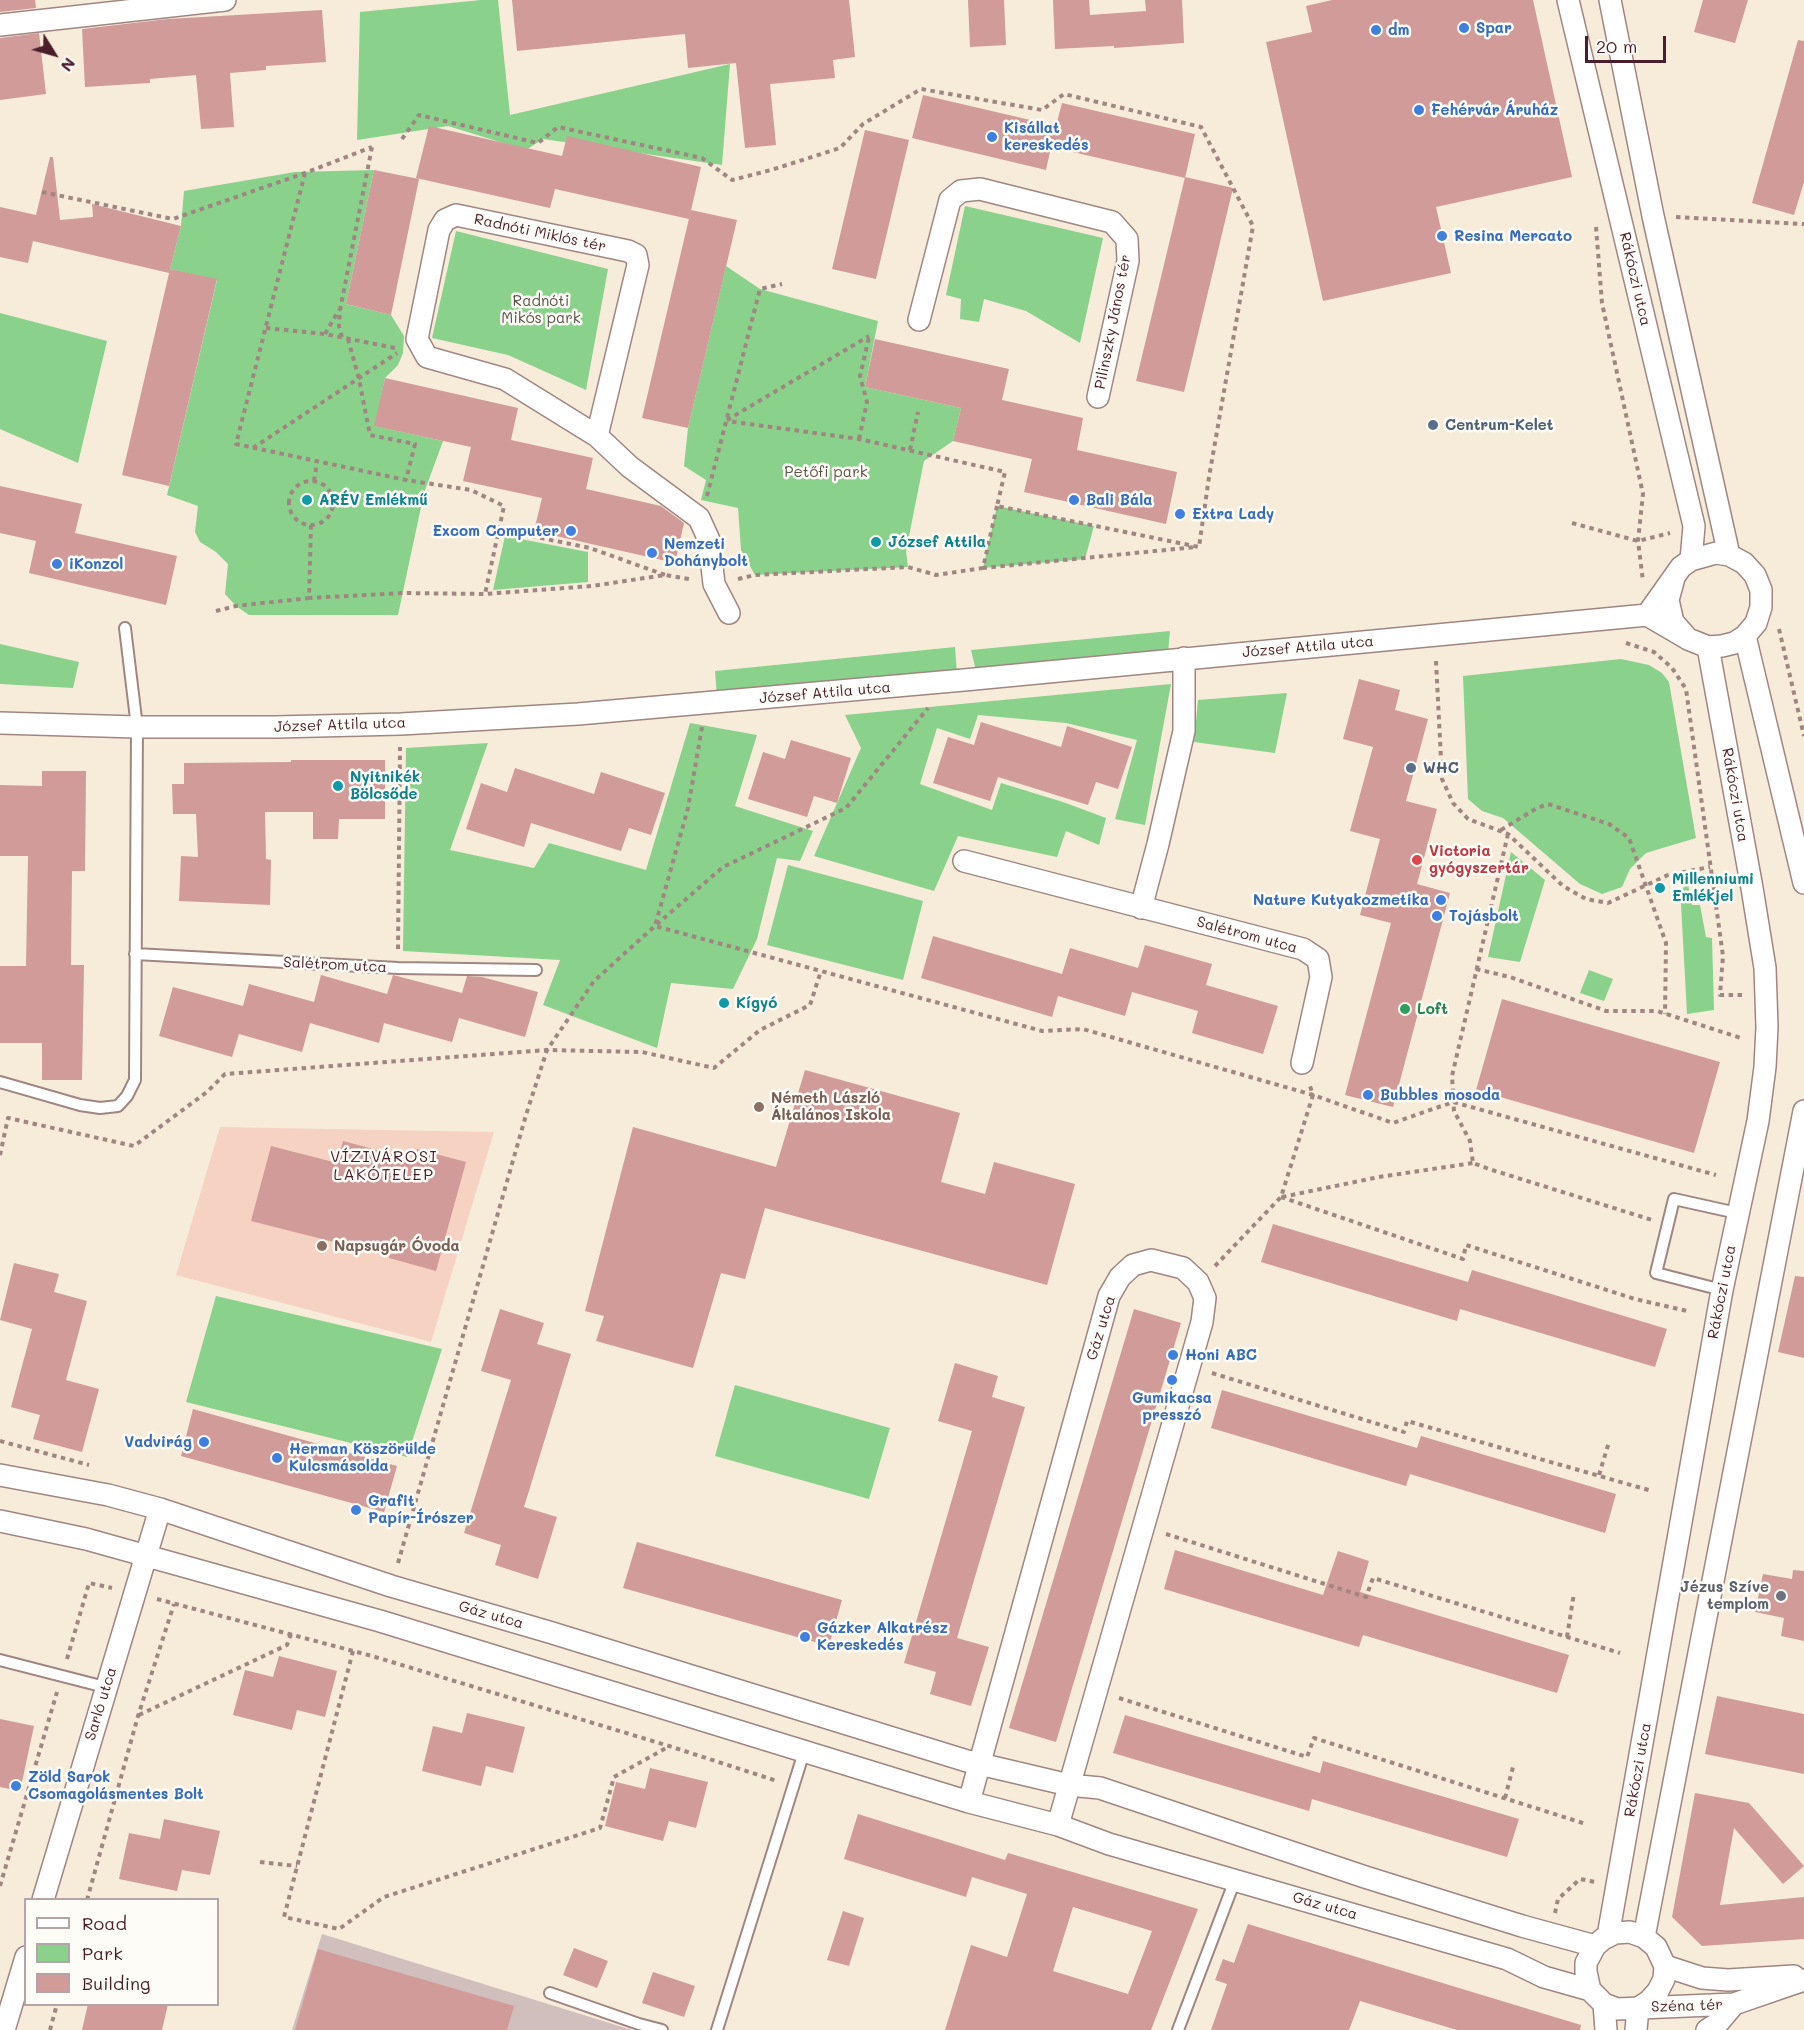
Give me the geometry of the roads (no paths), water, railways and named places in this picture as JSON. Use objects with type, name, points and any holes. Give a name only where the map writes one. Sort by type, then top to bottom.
[{"type":"street","points":[[0,25],[225,0]]},
{"type":"street","name":"Rákóczi utca","points":[[1568,0],[1694,526],[1691,560]]},
{"type":"street","name":"Rákóczi utca","points":[[1610,0],[1653,216],[1729,555]]},
{"type":"street","name":"Pilinszky János tér","points":[[919,320],[950,200],[961,192],[980,189],[1112,222],[1128,239],[1128,261],[1098,397]]},
{"type":"street","name":"Radnóti Miklós tér","points":[[597,436],[638,265],[636,255],[628,251],[456,215],[445,220],[439,230],[417,339],[427,357],[505,379],[597,436],[630,467],[699,518],[709,540],[714,584],[729,613]]},
{"type":"street","points":[[1716,553],[1729,555],[1744,562],[1755,575],[1761,590],[1761,607],[1756,623],[1745,636],[1734,643],[1708,647],[1688,639],[1647,615],[1681,567],[1691,560],[1716,553]]},
{"type":"street","points":[[1674,578],[1668,600],[1673,622],[1688,639]]},
{"type":"street","name":"József Attila utca","points":[[0,723],[137,727],[276,727],[401,724],[578,714],[1647,615]]},
{"type":"street","points":[[1745,636],[1804,883]]},
{"type":"street","name":"Rákóczi utca","points":[[1601,1941],[1722,1290],[1758,1121],[1765,1067],[1767,995],[1752,888],[1708,647]]},
{"type":"street","points":[[1141,908],[1184,731],[1184,658]]},
{"type":"street","name":"Salétrom utca","points":[[964,861],[1303,949],[1318,959],[1321,977],[1302,1063]]},
{"type":"street","points":[[1644,1937],[1804,1111]]},
{"type":"street","name":"Gáz utca","points":[[969,1802],[1109,1296],[1120,1277],[1133,1265],[1151,1260],[1183,1268],[1198,1282],[1205,1298],[1202,1322],[1070,1785]]},
{"type":"street","name":"Gáz utca","points":[[0,1475],[108,1495],[159,1509],[391,1586],[980,1764],[1070,1785],[1100,1788],[1365,1877],[1550,1934],[1601,1941]]},
{"type":"street","name":"Sarló utca","points":[[43,1898],[159,1509]]},
{"type":"street","name":"Gáz utca","points":[[0,1521],[86,1539],[380,1622],[969,1802],[1058,1825],[1109,1844],[1507,1959],[1544,1977],[1597,1997]]},
{"type":"street","points":[[1058,1825],[1070,1785]]},
{"type":"street","points":[[1606,2030],[1597,1997],[1587,1981],[1587,1963],[1601,1941],[1622,1932],[1644,1937],[1656,1947],[1665,1966]]},
{"type":"street","points":[[4,2030],[24,1964]]},
{"type":"street","name":"Széna tér","points":[[1638,2007],[1649,2001],[1659,1991],[1664,1979],[1665,1966],[1702,1978],[1728,1980],[1804,1975]]},
{"type":"street","name":"Széna tér","points":[[1597,1997],[1624,2010],[1638,2007],[1734,2004],[1804,1980]]},
{"type":"street","points":[[1707,2030],[1718,2023],[1734,2004]]},
{"type":"street","points":[[1636,2030],[1638,2007]]},
{"type":"lane","points":[[0,1082],[80,1105],[100,1108],[118,1106],[128,1096],[135,1080],[137,727],[125,628]]},
{"type":"lane","name":"Salétrom utca","points":[[135,954],[398,968],[536,970]]},
{"type":"lane","points":[[1722,1290],[1656,1273],[1674,1199],[1737,1213]]},
{"type":"lane","points":[[0,1660],[105,1687]]},
{"type":"lane","points":[[717,2030],[804,1752]]},
{"type":"lane","points":[[1178,2030],[1235,1880]]},
{"type":"lane","points":[[550,1993],[638,2027],[662,2030]]},
{"type":"place","name":"Spar","points":[[1464,28]]},
{"type":"place","name":"dm","points":[[1376,30]]},
{"type":"place","name":"Fehérvár Áruház","points":[[1419,110]]},
{"type":"place","name":"Kisállat kereskedés","points":[[992,137]]},
{"type":"place","name":"Resina Mercato","points":[[1442,236]]},
{"type":"place","name":"Centrum-Kelet","points":[[1433,425]]},
{"type":"place","name":"ARÉV Emlékmű","points":[[307,500]]},
{"type":"place","name":"Bali Bála","points":[[1074,500]]},
{"type":"place","name":"Extra Lady","points":[[1180,514]]},
{"type":"place","name":"Excom Computer","points":[[571,531]]},
{"type":"place","name":"József Attila","points":[[876,542]]},
{"type":"place","name":"Nemzeti Dohánybolt","points":[[652,553]]},
{"type":"place","name":"iKonzol","points":[[57,564]]},
{"type":"place","name":"WHC","points":[[1411,768]]},
{"type":"place","name":"Nyitnikék Bölcsőde","points":[[338,786]]},
{"type":"place","name":"Victoria gyógyszertár","points":[[1417,860]]},
{"type":"place","name":"Millenniumi Emlékjel","points":[[1660,888]]},
{"type":"place","name":"Nature Kutyakozmetika","points":[[1441,900]]},
{"type":"place","name":"Tojásbolt","points":[[1437,916]]},
{"type":"place","name":"Kígyó","points":[[724,1003]]},
{"type":"place","name":"Loft","points":[[1405,1009]]},
{"type":"place","name":"Bubbles mosoda","points":[[1368,1095]]},
{"type":"place","name":"Németh László Általános Iskola","points":[[759,1107]]},
{"type":"place","name":"Napsugár Óvoda","points":[[322,1246]]},
{"type":"place","name":"Honi ABC","points":[[1173,1355]]},
{"type":"place","name":"Gumikacsa presszó","points":[[1172,1380]]},
{"type":"place","name":"Vadvirág","points":[[204,1442]]},
{"type":"place","name":"Herman Köszörülde Kulcsmásolda","points":[[277,1458]]},
{"type":"place","name":"Grafit Papír-Írószer","points":[[356,1510]]},
{"type":"place","name":"Jézus Szíve templom","points":[[1781,1596]]},
{"type":"place","name":"Gázker Alkatrész Kereskedés","points":[[805,1637]]},
{"type":"place","name":"Zöld Sarok Csomagolásmentes Bolt","points":[[16,1786]]},
{"type":"district","name":"VÍZIVÁROSI LAKÓTELEP","points":[[384,1166]]},
{"type":"park label","name":"Radnóti Mikós park","points":[[541,310]]},
{"type":"park label","name":"Petőfi park","points":[[826,472]]}]
